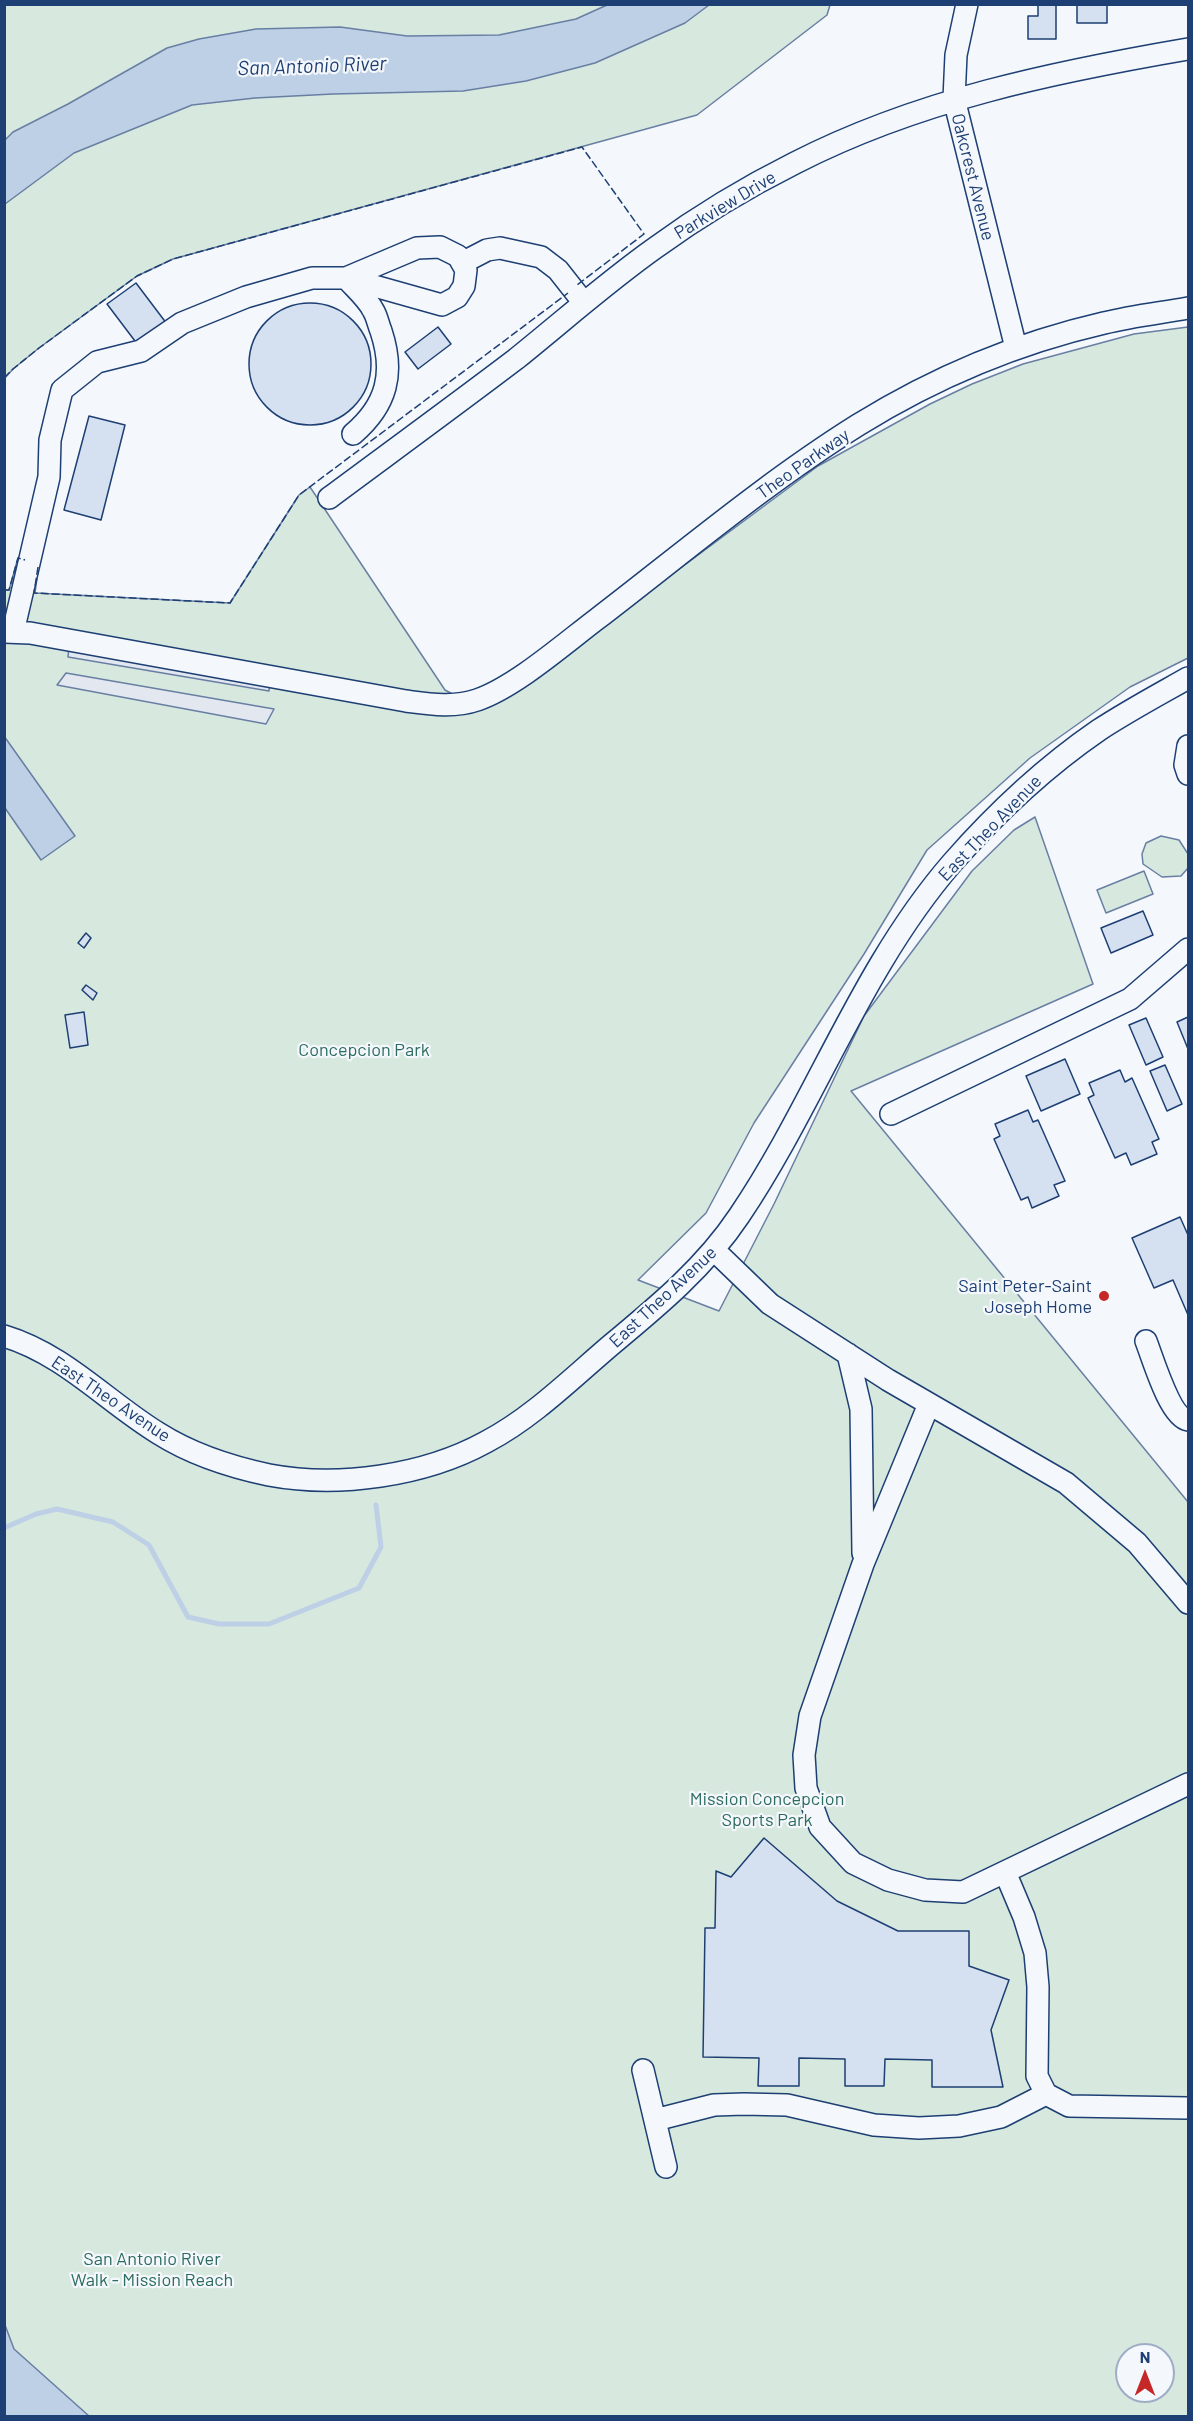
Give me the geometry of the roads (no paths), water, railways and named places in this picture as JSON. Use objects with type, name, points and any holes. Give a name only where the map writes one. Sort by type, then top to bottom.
[{"type":"street","name":"Oakcrest Avenue","points":[[967,4],[956,55],[954,99],[1016,348]]},
{"type":"street","name":"Parkview Drive","points":[[329,498],[516,358],[656,247],[721,205],[795,162],[886,124],[954,99],[1093,65],[1188,49]]},
{"type":"street","points":[[9,632],[49,477],[50,440],[62,390],[97,362],[141,351],[182,323],[235,302],[312,278],[346,278],[442,305],[457,297],[464,286],[466,270],[458,256],[440,247],[417,248],[346,278]]},
{"type":"street","points":[[462,263],[487,250],[500,248],[540,257],[558,270],[584,303]]},
{"type":"street","points":[[346,278],[373,309],[388,352],[388,376],[382,398],[367,422],[352,434]]},
{"type":"street","name":"Theo Parkway","points":[[9,632],[30,633],[406,701],[459,705],[478,700],[508,685],[790,472],[859,425],[924,388],[1016,348],[1106,322],[1188,308]]},
{"type":"street","name":"East Theo Avenue","points":[[4,1336],[36,1348],[64,1364],[157,1432],[188,1449],[224,1463],[271,1475],[323,1480],[379,1476],[432,1464],[485,1443],[533,1411],[651,1312],[715,1251],[741,1213],[783,1142],[866,987],[907,922],[951,864],[999,813],[1043,772],[1099,730],[1188,678]]},
{"type":"street","points":[[1188,746],[1185,765],[1188,774]]},
{"type":"street","points":[[891,1114],[1130,999],[1188,950]]},
{"type":"street","points":[[715,1251],[770,1304],[929,1404],[1066,1483],[1137,1543],[1188,1603]]},
{"type":"street","points":[[1146,1341],[1173,1409],[1188,1420]]},
{"type":"street","points":[[848,1354],[861,1409],[863,1564]]},
{"type":"street","points":[[929,1404],[863,1564],[810,1716],[804,1755],[806,1788],[820,1827],[853,1863],[888,1880],[925,1890],[963,1892],[1188,1784]]},
{"type":"street","points":[[1005,1872],[1024,1917],[1035,1953],[1038,1986],[1036,2076],[1046,2094],[1069,2106],[1188,2108]]},
{"type":"street","points":[[643,2070],[666,2167]]},
{"type":"street","points":[[655,2120],[714,2105],[744,2104],[787,2105],[874,2125],[919,2128],[959,2126],[1001,2117],[1046,2094]]},
{"type":"water","name":"San Antonio River","points":[[607,5],[709,5],[685,23],[595,63],[526,81],[463,91],[255,98],[192,105],[74,153],[5,204],[5,140],[13,132],[167,48],[199,39],[256,29],[340,27],[407,36],[499,35],[576,19]]},
{"type":"water","points":[[4,736],[75,836],[41,860],[5,808]]},
{"type":"water","points":[[5,2325],[14,2349],[89,2416],[5,2416]]},
{"type":"waterway","points":[[4,1528],[36,1514],[57,1509],[113,1522],[149,1545],[188,1617],[219,1624],[269,1624],[359,1588],[381,1547],[376,1505]]},
{"type":"place","name":"Saint Peter-Saint Joseph Home","points":[[1104,1296]]},
{"type":"park label","name":"Concepcion Park","points":[[364,1050]]},
{"type":"park label","name":"Mission Concepcion Sports Park","points":[[767,1809]]},
{"type":"park label","name":"San Antonio River Walk - Mission Reach","points":[[152,2269]]}]
